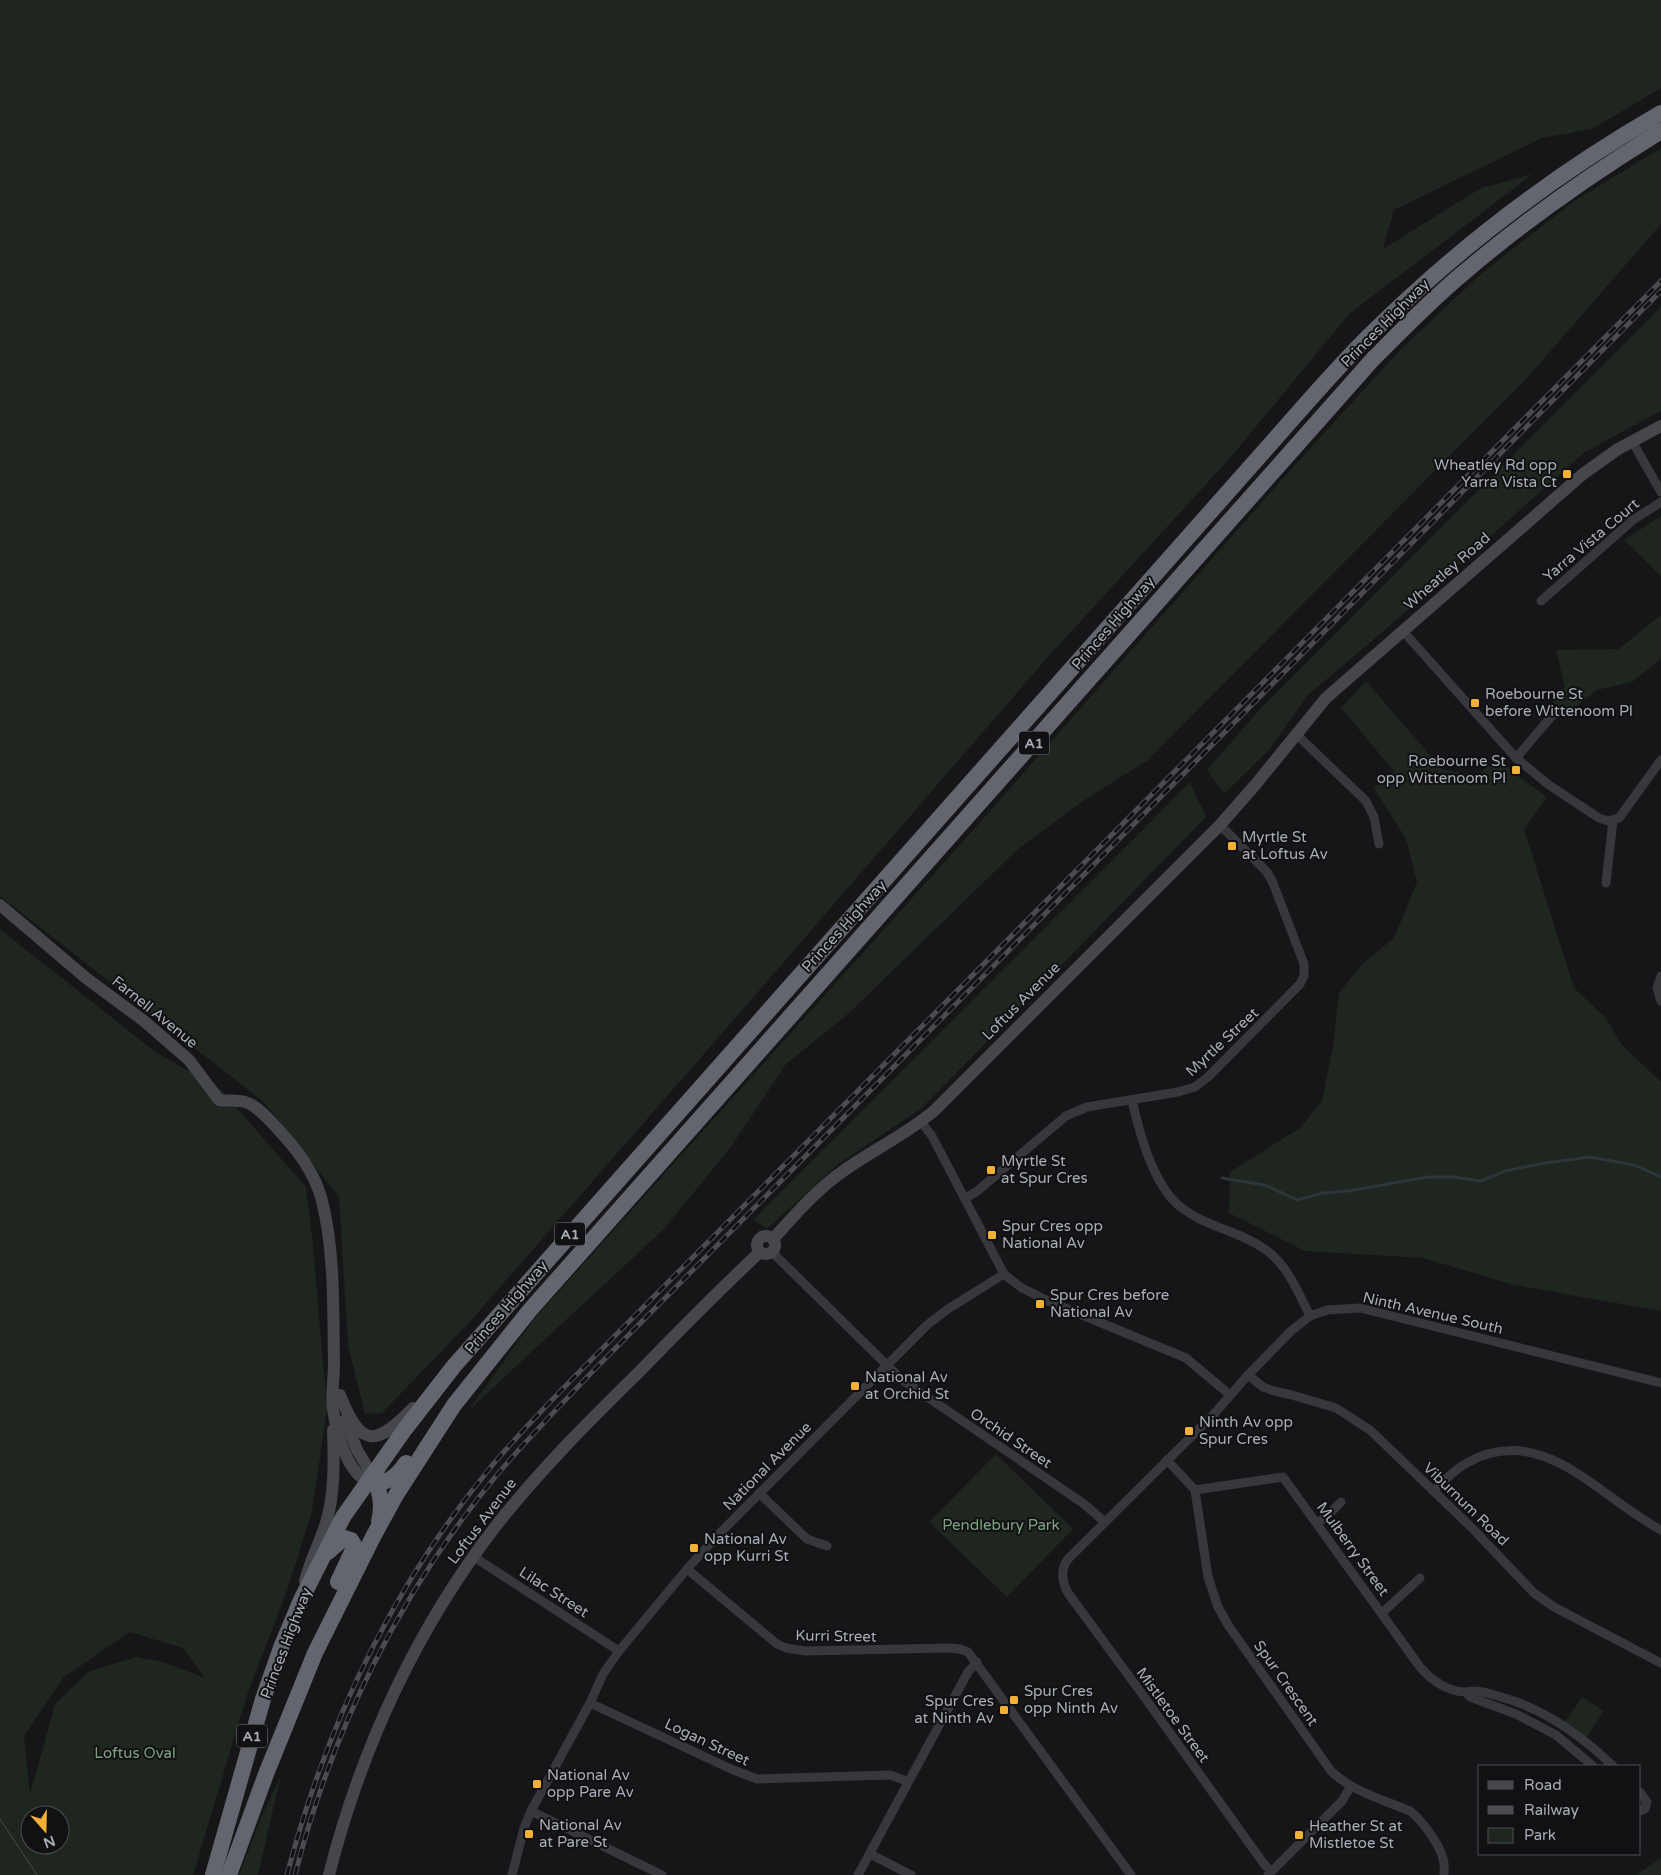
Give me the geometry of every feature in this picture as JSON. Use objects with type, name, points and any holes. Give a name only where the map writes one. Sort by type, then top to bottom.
[{"type":"highway","name":"Princes Highway","points":[[213,1875],[263,1699],[282,1645],[301,1600],[343,1517],[372,1480],[405,1429],[454,1366],[1274,440],[1370,335],[1414,293],[1487,230],[1577,164],[1661,113]]},
{"type":"highway","name":"Princes Highway","points":[[229,1875],[266,1774],[315,1652],[374,1535],[396,1495],[454,1405],[530,1310],[1374,359],[1460,276],[1505,238],[1581,182],[1661,131]]},
{"type":"highway","points":[[372,1480],[388,1481],[397,1475],[418,1446],[454,1405]]},
{"type":"highway","points":[[372,1480],[379,1493],[380,1509],[374,1535]]},
{"type":"highway","points":[[315,1652],[326,1611],[353,1550],[353,1542],[348,1538],[342,1539],[321,1559]]},
{"type":"street","name":"Wheatley Road","points":[[1273,763],[1326,698],[1583,474],[1604,458],[1661,426]]},
{"type":"street","points":[[1632,441],[1661,492]]},
{"type":"street","name":"Yarra Vista Court","points":[[1541,601],[1633,520],[1661,502]]},
{"type":"street","points":[[1403,631],[1516,758],[1549,785],[1599,818],[1608,821],[1618,818],[1661,760]]},
{"type":"street","points":[[1516,758],[1556,711]]},
{"type":"street","points":[[1296,734],[1366,801],[1374,817],[1379,844]]},
{"type":"street","name":"Loftus Avenue","points":[[328,1875],[365,1757],[390,1700],[426,1632],[499,1522],[575,1434],[727,1282],[775,1247],[773,1239],[804,1205],[840,1173],[922,1122],[1220,825],[1273,763]]},
{"type":"street","points":[[1606,883],[1613,820]]},
{"type":"street","name":"Myrtle Street","points":[[965,1198],[976,1192],[1066,1116],[1087,1107],[1183,1091],[1196,1087],[1297,988],[1304,976],[1304,964],[1273,883],[1267,872],[1220,825]]},
{"type":"street","name":"Farnell Avenue","points":[[0,905],[86,978],[144,1020],[189,1060],[218,1100],[247,1102],[267,1118],[306,1163],[316,1181],[328,1231],[334,1366],[333,1406],[339,1435],[348,1459],[357,1473],[372,1480]]},
{"type":"street","points":[[1661,976],[1657,988],[1661,1001]]},
{"type":"street","points":[[1132,1100],[1137,1123],[1152,1165],[1164,1188],[1176,1203],[1198,1219],[1250,1241],[1266,1250],[1290,1276],[1310,1316]]},
{"type":"street","points":[[922,1122],[932,1136],[1004,1274],[1029,1292],[1186,1358],[1230,1395]]},
{"type":"street","name":"Orchid Street","points":[[766,1252],[901,1379],[1084,1504],[1105,1522]]},
{"type":"street","name":"National Avenue","points":[[512,1875],[524,1828],[531,1811],[590,1703],[603,1674],[619,1651],[687,1569],[759,1493],[926,1325],[1004,1274]]},
{"type":"street","name":"Ninth Avenue South","points":[[1062,1570],[1068,1559],[1168,1460],[1291,1331],[1310,1316],[1327,1310],[1360,1308],[1661,1383]]},
{"type":"street","name":"Farnell Avenue","points":[[334,1366],[351,1436],[372,1480]]},
{"type":"street","points":[[340,1394],[348,1414],[358,1430],[367,1436],[378,1436],[395,1426],[454,1366]]},
{"type":"street","name":"Viburnum Road","points":[[1248,1375],[1263,1387],[1274,1392],[1292,1394],[1336,1408],[1352,1417],[1370,1430],[1472,1527],[1534,1593],[1554,1607],[1661,1664]]},
{"type":"street","points":[[301,1600],[307,1572],[324,1529],[331,1502],[334,1468],[333,1406]]},
{"type":"street","points":[[1433,1490],[1463,1465],[1477,1458],[1507,1451],[1536,1453],[1564,1464],[1661,1530]]},
{"type":"street","points":[[1168,1460],[1194,1490]]},
{"type":"street","name":"Mulberry Street","points":[[1194,1490],[1283,1477],[1426,1674],[1443,1686],[1466,1692],[1473,1690],[1498,1696],[1529,1707],[1561,1725],[1612,1765]]},
{"type":"street","name":"Spur Crescent","points":[[1194,1490],[1208,1577],[1218,1607],[1228,1625],[1331,1771],[1339,1779],[1351,1786],[1410,1811],[1417,1816],[1444,1859],[1444,1875]]},
{"type":"street","points":[[759,1493],[807,1539],[827,1546]]},
{"type":"street","points":[[1317,1523],[1341,1502]]},
{"type":"street","name":"Lilac Street","points":[[474,1557],[619,1651]]},
{"type":"street","name":"Kurri Street","points":[[687,1569],[777,1644],[786,1648],[805,1651],[960,1649],[968,1652],[977,1662]]},
{"type":"street","name":"Mistletoe Street","points":[[1062,1570],[1064,1586],[1068,1593],[1270,1873]]},
{"type":"street","points":[[1382,1613],[1420,1578]]},
{"type":"street","points":[[858,1875],[968,1672],[977,1662],[1131,1875]]},
{"type":"street","name":"Mulberry Street","points":[[1466,1692],[1470,1697],[1516,1714],[1556,1735],[1592,1765]]},
{"type":"street","name":"Logan Street","points":[[590,1703],[756,1779],[890,1775],[908,1781]]},
{"type":"street","points":[[1270,1873],[1338,1804],[1351,1786]]},
{"type":"street","points":[[1641,1793],[1647,1802],[1645,1809],[1641,1811]]},
{"type":"street","points":[[531,1811],[662,1875]]},
{"type":"street","points":[[870,1854],[911,1875]]},
{"type":"green space","points":[[0,0],[1661,0],[1661,88],[1592,129],[1542,138],[1394,210],[1383,249],[1481,188],[1533,174],[1349,314],[1231,457],[1047,658],[466,1326],[382,1413],[365,1414],[348,1345],[339,1197],[265,1103],[0,896]]},
{"type":"green space","points":[[1661,148],[1661,224],[1528,377],[1148,760],[1083,801],[1018,849],[848,1014],[786,1064],[730,1148],[664,1229],[468,1411],[534,1319],[975,828],[1284,477],[1400,350],[1482,273],[1574,201]]},
{"type":"green space","points":[[1661,307],[1661,411],[1585,452],[1393,623],[1308,695],[1269,750],[1224,794],[1207,770],[1262,707]]},
{"type":"green space","points":[[1661,516],[1661,576],[1624,540]]},
{"type":"green space","points":[[1661,615],[1661,659],[1632,682],[1597,690],[1569,712],[1552,702],[1565,687],[1556,650],[1619,649]]},
{"type":"green space","points":[[1366,681],[1442,769],[1477,776],[1498,758],[1519,777],[1547,797],[1524,829],[1574,988],[1605,1017],[1622,1045],[1661,1082],[1661,1311],[1514,1285],[1423,1258],[1305,1251],[1229,1213],[1230,1172],[1300,1128],[1322,1101],[1333,1046],[1339,993],[1362,964],[1394,938],[1417,882],[1406,839],[1374,788],[1394,771],[1341,708]]},
{"type":"green space","points":[[1190,782],[1206,817],[922,1108],[837,1165],[767,1229],[753,1220]]},
{"type":"green space","name":"Loftus Oval","points":[[0,929],[154,1051],[221,1090],[306,1187],[313,1245],[327,1409],[312,1511],[288,1588],[247,1695],[193,1875],[0,1875]],"holes":[[[130,1632],[183,1648],[205,1678],[163,1662],[136,1657],[88,1672],[55,1704],[30,1795],[24,1736],[64,1677]]]},
{"type":"green space","name":"Pendlebury Park","points":[[996,1454],[1073,1529],[1007,1597],[929,1522]]},
{"type":"green space","points":[[1582,1697],[1604,1711],[1586,1738],[1564,1723]]},
{"type":"green space","points":[[281,1775],[258,1875],[239,1875],[260,1820]]},
{"type":"green space","points":[[1661,1858],[1661,1875],[1636,1875]]},
{"type":"waterway","points":[[1222,1178],[1265,1185],[1297,1200],[1323,1193],[1348,1191],[1428,1177],[1453,1177],[1481,1181],[1505,1171],[1590,1157],[1634,1165],[1661,1177]]},
{"type":"tram line","points":[[0,1819],[37,1875]]},
{"type":"railway","points":[[287,1875],[321,1765],[342,1712],[366,1661],[422,1561],[454,1514],[501,1455],[586,1365],[1661,281]]},
{"type":"railway","points":[[295,1875],[310,1821],[329,1768],[373,1665],[429,1567],[461,1521],[507,1463],[591,1373],[1661,291]]},
{"type":"place","name":"Wheatley Rd opp Yarra Vista Ct","points":[[1567,474]]},
{"type":"place","name":"Roebourne St before Wittenoom Pl","points":[[1475,703]]},
{"type":"place","name":"Roebourne St opp Wittenoom Pl","points":[[1516,770]]},
{"type":"place","name":"Myrtle St at Loftus Av","points":[[1232,846]]},
{"type":"place","name":"Myrtle St at Spur Cres","points":[[991,1170]]},
{"type":"place","name":"Spur Cres opp National Av","points":[[992,1235]]},
{"type":"place","name":"Spur Cres before National Av","points":[[1040,1304]]},
{"type":"place","name":"National Av at Orchid St","points":[[855,1386]]},
{"type":"place","name":"Ninth Av opp Spur Cres","points":[[1189,1431]]},
{"type":"place","name":"National Av opp Kurri St","points":[[694,1548]]},
{"type":"place","name":"Spur Cres opp Ninth Av","points":[[1014,1700]]},
{"type":"place","name":"Spur Cres at Ninth Av","points":[[1004,1710]]},
{"type":"place","name":"National Av opp Pare Av","points":[[537,1784]]},
{"type":"place","name":"National Av at Pare St","points":[[529,1834]]},
{"type":"place","name":"Heather St at Mistletoe St","points":[[1299,1835]]}]
